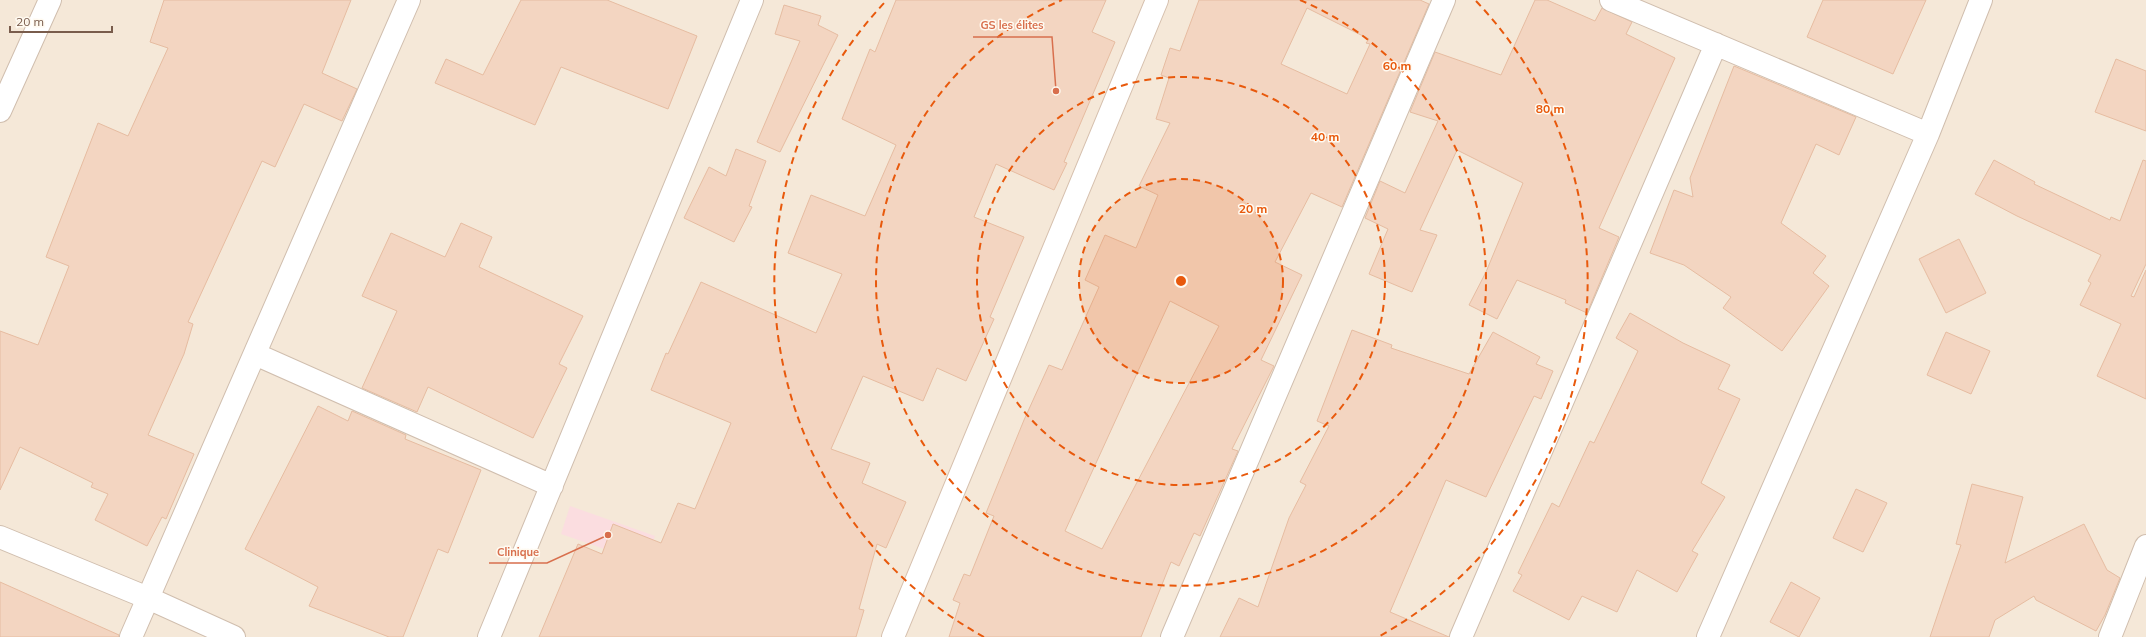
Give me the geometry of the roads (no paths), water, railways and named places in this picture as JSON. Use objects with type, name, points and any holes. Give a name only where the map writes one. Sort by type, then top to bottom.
[{"type":"street","points":[[0,111],[50,0]]},
{"type":"street","points":[[131,637],[408,0]]},
{"type":"street","points":[[489,637],[752,0]]},
{"type":"street","points":[[893,637],[1157,0]]},
{"type":"street","points":[[1172,637],[1444,0]]},
{"type":"street","points":[[1611,0],[1928,134]]},
{"type":"street","points":[[1708,637],[1928,134],[1981,0]]},
{"type":"street","points":[[1461,637],[1716,44]]},
{"type":"street","points":[[255,354],[552,486]]},
{"type":"street","points":[[0,538],[148,598],[234,637]]},
{"type":"street","points":[[2110,637],[2146,546]]},
{"type":"place","name":"GS les élites","points":[[1056,91]]},
{"type":"place","name":"Clinique","points":[[608,535]]}]
